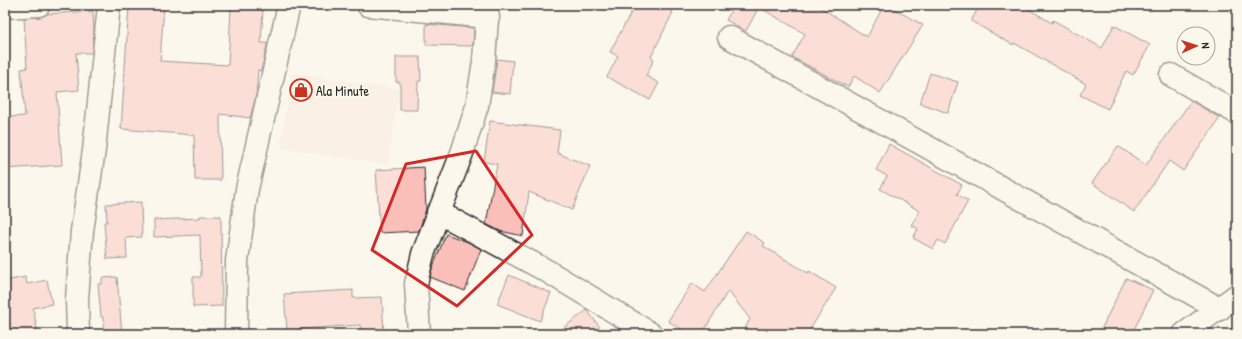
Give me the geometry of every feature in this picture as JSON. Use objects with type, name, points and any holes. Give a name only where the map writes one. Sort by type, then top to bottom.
[{"type":"street","points":[[5,7],[39,5]]},
{"type":"street","points":[[78,334],[77,299],[82,231],[94,150],[109,5]]},
{"type":"street","points":[[236,334],[237,261],[247,189],[289,5]]},
{"type":"street","points":[[368,5],[488,11],[484,61],[477,106],[462,154],[422,254],[416,284],[419,334]]},
{"type":"street","points":[[729,37],[1220,309]]},
{"type":"street","points":[[1171,75],[1237,113]]},
{"type":"street","points":[[438,212],[547,271],[651,334]]},
{"type":"street","points":[[1184,334],[1237,296]]},
{"type":"highlighted area","points":[[476,151],[532,235],[457,306],[372,250],[406,164]]},
{"type":"shaded area","points":[[292,73],[399,89],[388,165],[280,148]]},
{"type":"building","points":[[129,5],[164,7],[160,61],[228,65],[231,8],[263,10],[261,43],[267,43],[267,46],[261,71],[258,70],[256,96],[250,118],[220,114],[221,180],[195,180],[194,135],[121,129]]},
{"type":"building","points":[[635,5],[660,5],[673,12],[651,57],[654,59],[646,76],[659,83],[650,100],[607,77],[618,56],[610,52]]},
{"type":"building","points":[[734,5],[817,5],[867,37],[884,5],[887,5],[923,25],[880,93],[854,76],[848,87],[792,57],[805,34],[759,7],[746,31],[726,20]]},
{"type":"building","points":[[980,5],[1022,5],[1052,23],[1053,20],[1102,48],[1114,25],[1150,45],[1133,75],[1126,71],[1108,109],[1080,95],[1086,84],[1014,43],[1013,45],[971,21]]},
{"type":"building","points":[[93,11],[94,31],[92,53],[76,53],[79,90],[57,92],[62,165],[5,169],[5,137],[7,137],[6,117],[25,116],[21,69],[27,68],[24,18],[40,17],[47,14]]},
{"type":"building","points":[[426,24],[474,28],[473,46],[426,45]]},
{"type":"building","points":[[396,57],[420,57],[421,81],[418,81],[417,110],[400,110],[400,82],[396,82]]},
{"type":"building","points":[[497,59],[513,61],[510,94],[492,92]]},
{"type":"building","points":[[930,73],[958,82],[948,113],[920,103]]},
{"type":"building","points":[[1191,101],[1220,118],[1183,171],[1169,161],[1134,212],[1092,183],[1118,146],[1146,165]]},
{"type":"building","points":[[490,121],[560,130],[557,153],[590,166],[572,210],[529,192],[523,236],[500,231],[486,224],[497,164],[484,162]]},
{"type":"building","points":[[889,144],[962,185],[957,194],[968,201],[945,244],[938,240],[933,249],[913,238],[918,229],[911,225],[920,211],[880,189],[887,176],[876,170]]},
{"type":"building","points":[[424,167],[426,209],[419,231],[380,233],[376,170]]},
{"type":"building","points":[[141,202],[142,237],[126,238],[127,258],[107,259],[104,222],[107,222],[106,204]]},
{"type":"building","points":[[200,216],[221,216],[222,306],[193,307],[193,277],[201,277],[200,235],[154,237],[154,220],[200,218]]},
{"type":"building","points":[[746,231],[765,243],[763,246],[808,273],[809,271],[836,288],[807,334],[742,334],[750,319],[728,291],[702,334],[689,334],[668,321],[692,283],[705,292]]},
{"type":"building","points":[[446,234],[468,242],[481,249],[465,291],[430,277]]},
{"type":"building","points":[[509,275],[551,293],[540,321],[497,304]]},
{"type":"building","points":[[25,277],[27,284],[47,280],[52,304],[33,308],[38,334],[5,334],[5,281]]},
{"type":"building","points":[[117,277],[122,334],[104,334],[98,284],[102,284],[102,278]]},
{"type":"building","points":[[1126,278],[1153,290],[1132,334],[1099,334]]},
{"type":"building","points":[[353,290],[353,298],[382,297],[384,334],[361,334],[360,325],[287,330],[284,294]]},
{"type":"building","points":[[587,310],[605,334],[555,334]]},
{"type":"place","name":"Ala Minute","points":[[301,90]]}]
